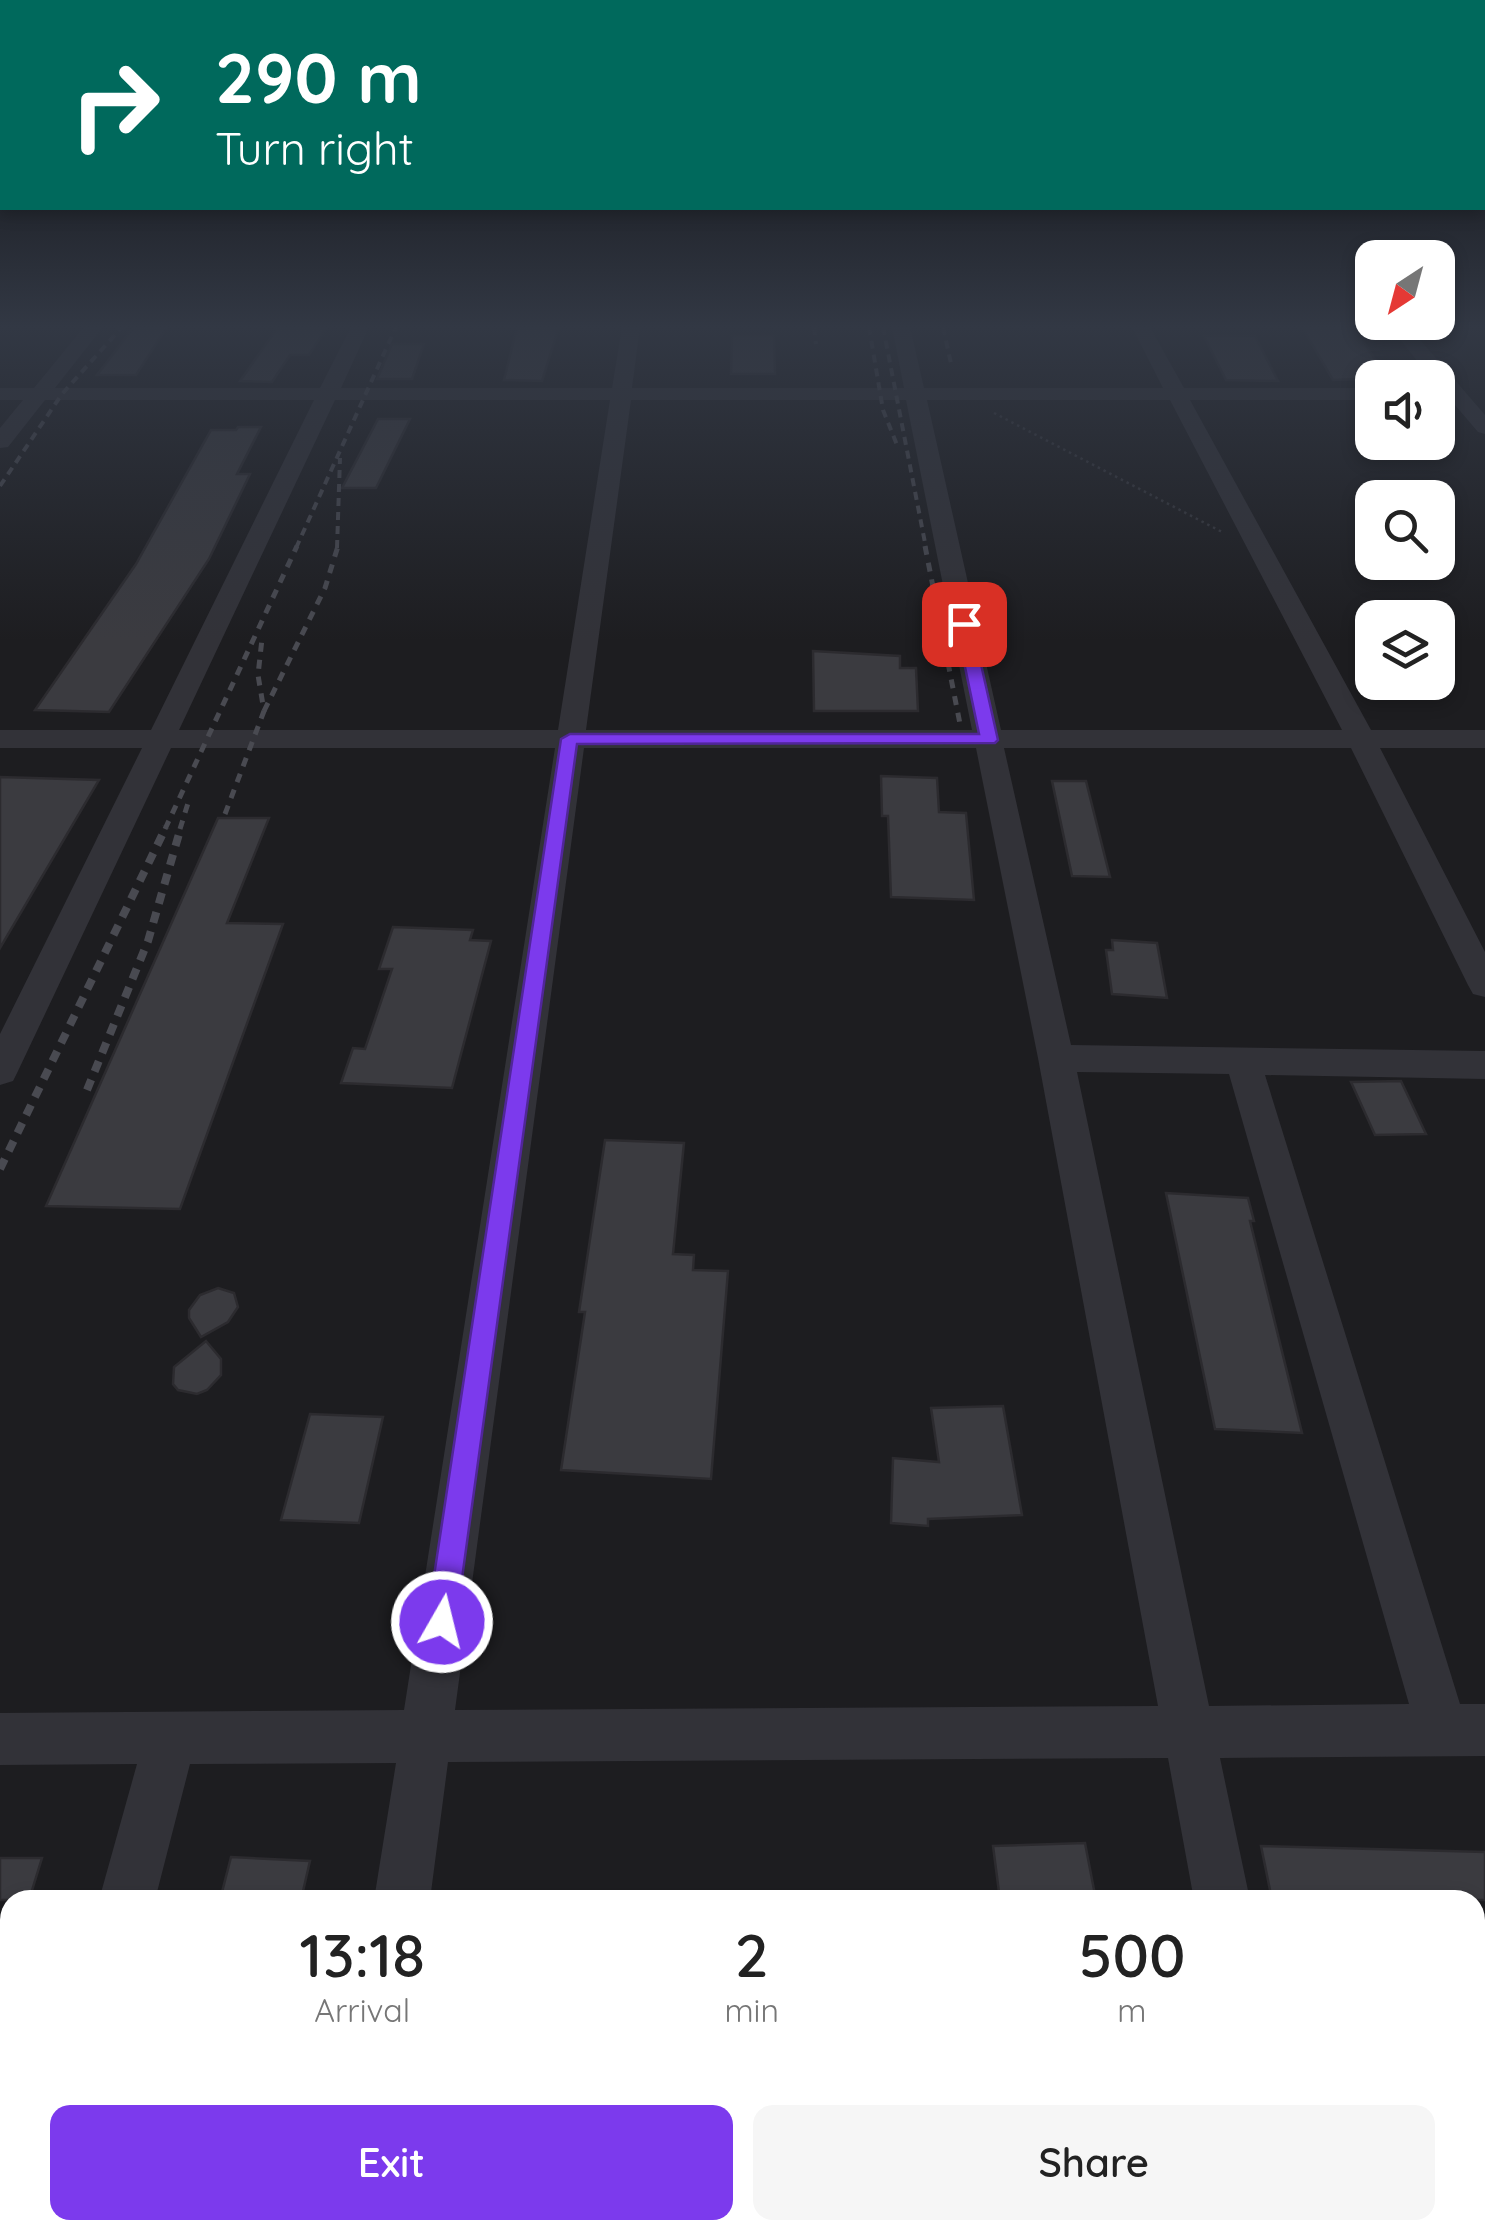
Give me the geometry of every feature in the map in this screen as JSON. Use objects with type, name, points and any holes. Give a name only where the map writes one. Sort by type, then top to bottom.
[{"type":"street","points":[[0,1071],[310,432]]},
{"type":"street","points":[[403,1890],[615,432]]},
{"type":"street","points":[[922,432],[1056,1058],[1220,1890]]},
{"type":"street","points":[[1197,432],[1361,740],[1485,985]]},
{"type":"street","points":[[0,739],[1485,740]]},
{"type":"street","points":[[1056,1058],[1485,1065]]},
{"type":"street","points":[[0,1739],[1464,1730],[1243,1061]]},
{"type":"street","points":[[130,1890],[170,1738]]},
{"type":"path","points":[[1030,432],[1262,553]]},
{"type":"shaded area","points":[[0,432],[1355,432],[1355,460],[1455,460],[1455,432],[1485,432],[1485,1890],[0,1890]]},
{"type":"building","points":[[210,432],[259,432],[237,474],[250,474],[209,559],[109,712],[35,710],[136,564]]},
{"type":"building","points":[[371,432],[404,432],[376,488],[342,488]]},
{"type":"building","points":[[813,651],[900,656],[900,668],[916,668],[918,711],[814,711]]},
{"type":"building","points":[[881,776],[937,778],[939,812],[966,813],[974,900],[891,897],[888,816],[882,816]]},
{"type":"building","points":[[0,777],[99,780],[0,948]]},
{"type":"building","points":[[1052,781],[1086,781],[1110,877],[1072,876]]},
{"type":"building","points":[[218,818],[269,818],[227,923],[283,924],[180,1209],[46,1206]]},
{"type":"building","points":[[393,927],[473,930],[470,940],[491,941],[452,1088],[341,1083],[353,1048],[365,1049],[392,969],[379,969]]},
{"type":"building","points":[[1112,940],[1157,943],[1167,998],[1112,994],[1106,950],[1113,950]]},
{"type":"building","points":[[1401,1081],[1426,1134],[1375,1135],[1351,1082]]},
{"type":"building","points":[[605,1140],[684,1143],[673,1254],[694,1255],[693,1270],[728,1271],[711,1479],[561,1470],[585,1312],[579,1312]]},
{"type":"building","points":[[1166,1193],[1248,1198],[1254,1221],[1250,1221],[1302,1433],[1215,1429]]},
{"type":"building","points":[[218,1288],[234,1293],[238,1307],[228,1322],[201,1337],[189,1318],[189,1310],[200,1295]]},
{"type":"building","points":[[206,1341],[221,1359],[221,1375],[207,1390],[197,1394],[178,1390],[173,1384],[174,1367]]},
{"type":"building","points":[[1003,1406],[1022,1515],[928,1519],[928,1526],[891,1523],[893,1458],[939,1462],[931,1408]]},
{"type":"building","points":[[310,1414],[383,1417],[359,1523],[281,1520]]},
{"type":"building","points":[[1085,1843],[1094,1890],[999,1890],[993,1846]]},
{"type":"building","points":[[1261,1846],[1485,1852],[1485,1890],[1270,1890]]},
{"type":"building","points":[[231,1857],[310,1861],[303,1890],[223,1890]]},
{"type":"building","points":[[0,1858],[42,1858],[32,1890],[0,1890]]},
{"type":"railway","points":[[0,486],[37,432]]},
{"type":"railway","points":[[296,548],[349,432]]},
{"type":"railway","points":[[892,432],[897,445]]},
{"type":"railway","points":[[903,432],[926,548]]},
{"type":"railway","points":[[337,548],[340,458]]},
{"type":"railway","points":[[165,829],[297,546]]},
{"type":"railway","points":[[264,711],[325,588],[338,546]]},
{"type":"railway","points":[[925,546],[961,729]]},
{"type":"railway","points":[[262,639],[258,675],[264,711]]},
{"type":"railway","points":[[225,814],[264,711]]},
{"type":"railway","points":[[180,829],[188,803]]},
{"type":"railway","points":[[0,1169],[166,827]]},
{"type":"railway","points":[[87,1090],[148,941],[181,827]]},
{"type":"route","points":[[442,1622],[570,739],[989,740],[964,624]]}]
